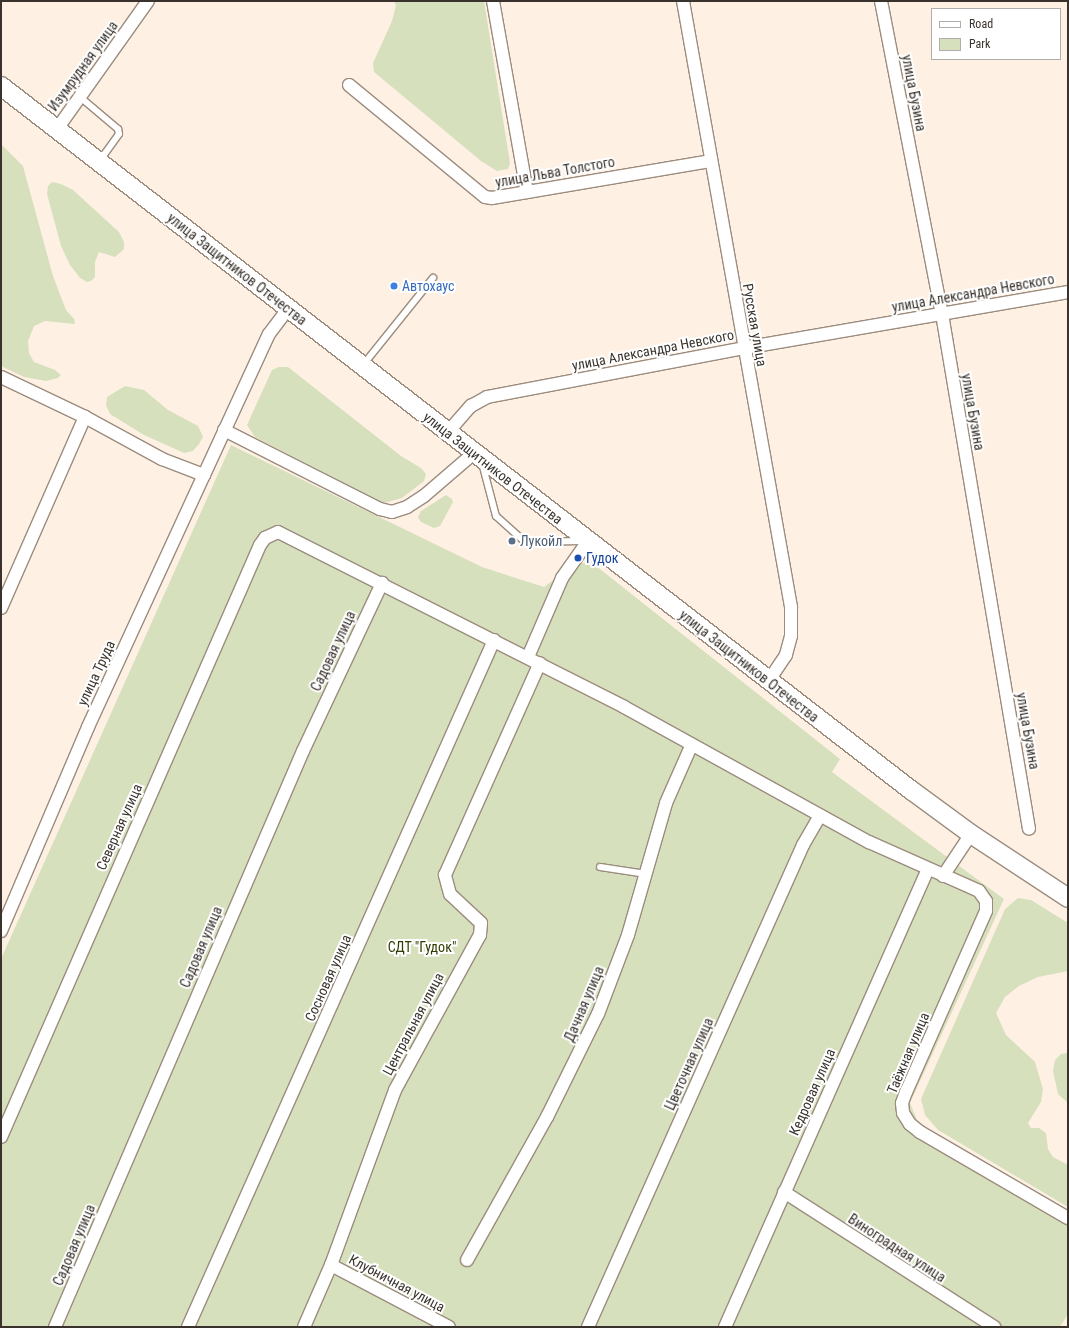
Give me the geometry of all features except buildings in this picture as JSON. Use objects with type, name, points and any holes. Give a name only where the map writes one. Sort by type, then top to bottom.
[{"type":"main road","name":"улица Защитников Отечества","points":[[1,86],[768,680],[971,834],[1068,898]]},
{"type":"street","name":"Изумрудная улица","points":[[57,129],[148,1]]},
{"type":"street","points":[[493,1],[527,192]]},
{"type":"street","name":"Русская улица","points":[[683,1],[710,161],[791,607],[791,636],[786,655],[768,680]]},
{"type":"street","name":"улица Бузина","points":[[880,1],[942,314],[1029,829]]},
{"type":"street","name":"улица Льва Толстого","points":[[350,85],[478,193],[492,198],[710,161]]},
{"type":"street","name":"улица Александра Невского","points":[[448,432],[471,406],[487,397],[744,348],[1068,292]]},
{"type":"street","name":"улица Труда","points":[[1,931],[88,727],[224,430],[269,334],[288,309]]},
{"type":"street","points":[[1,377],[85,417],[162,459],[204,475]]},
{"type":"street","points":[[1,608],[85,417]]},
{"type":"street","points":[[224,430],[380,509],[392,512],[407,507],[424,496],[478,455]]},
{"type":"street","name":"Северная улица","points":[[1,1137],[257,552],[265,538],[271,534],[285,533],[382,583]]},
{"type":"street","points":[[528,657],[562,578],[588,541]]},
{"type":"street","points":[[382,583],[540,663],[692,744],[870,842],[943,876],[971,834]]},
{"type":"street","name":"Садовая улица","points":[[55,1327],[287,787],[382,583]]},
{"type":"street","name":"Сосновая улица","points":[[188,1327],[494,640]]},
{"type":"street","name":"Центральная улица","points":[[304,1327],[331,1265],[395,1090],[480,935],[481,930],[478,918],[450,894],[445,875],[540,663]]},
{"type":"street","name":"Дачная улица","points":[[467,1260],[581,1051],[610,987],[646,874],[666,803],[692,744]]},
{"type":"street","name":"Цветочная улица","points":[[588,1327],[803,845],[820,815]]},
{"type":"street","name":"Кедровая улица","points":[[725,1327],[928,869]]},
{"type":"street","name":"Таёжная улица","points":[[943,876],[979,891],[986,901],[986,911],[906,1092],[902,1103],[903,1114],[910,1124],[920,1132],[1068,1218]]},
{"type":"street","name":"Виноградная улица","points":[[784,1192],[994,1327]]},
{"type":"street","name":"Клубничная улица","points":[[331,1265],[449,1327]]},
{"type":"lane","points":[[80,97],[118,129],[119,134],[99,161]]},
{"type":"lane","points":[[362,366],[433,278]]},
{"type":"lane","points":[[478,455],[496,516],[526,542],[588,541]]},
{"type":"lane","points":[[600,868],[646,874]]},
{"type":"green space","points":[[394,1],[484,1],[510,163],[508,169],[497,171],[481,161],[374,72],[373,63],[392,21],[396,5]]},
{"type":"green space","points":[[1,144],[23,166],[53,276],[66,310],[74,319],[75,324],[45,321],[34,326],[28,341],[29,353],[34,362],[55,370],[61,375],[58,378],[46,381],[24,377],[1,366]]},
{"type":"green space","points":[[52,182],[61,184],[73,190],[119,232],[124,242],[124,249],[115,257],[99,252],[95,262],[95,277],[91,281],[87,282],[80,278],[70,265],[61,246],[47,194],[48,186]]},
{"type":"green space","points":[[279,367],[288,367],[401,456],[421,468],[426,474],[424,481],[402,498],[384,503],[255,437],[247,425],[272,370]]},
{"type":"green space","points":[[125,386],[144,390],[168,410],[198,426],[203,437],[193,451],[184,453],[144,435],[110,414],[106,405],[107,397]]},
{"type":"green space","name":"СДТ \"Гудок\"","points":[[231,445],[482,567],[544,587],[575,564],[591,562],[840,759],[832,772],[1004,899],[910,1103],[917,1120],[928,1131],[1068,1215],[1068,1314],[1060,1327],[1,1327],[1,959]]},
{"type":"green space","points":[[446,495],[452,499],[453,502],[440,526],[434,528],[421,522],[418,517],[421,511]]},
{"type":"green space","points":[[1018,898],[1031,900],[1068,923],[1068,971],[1038,977],[1019,986],[1005,997],[996,1013],[1006,1035],[1035,1062],[1043,1089],[1041,1102],[1028,1123],[1031,1128],[1039,1128],[1046,1133],[1048,1149],[1053,1157],[1068,1165],[1068,1207],[938,1130],[925,1115],[921,1099],[1005,909]]},
{"type":"green space","points":[[1068,1053],[1068,1103],[1058,1094],[1053,1071],[1055,1060],[1061,1054]]},
{"type":"place","name":"Автохаус","points":[[394,286]]},
{"type":"place","name":"Лукойл","points":[[512,541]]},
{"type":"place","name":"Гудок","points":[[578,558]]}]
